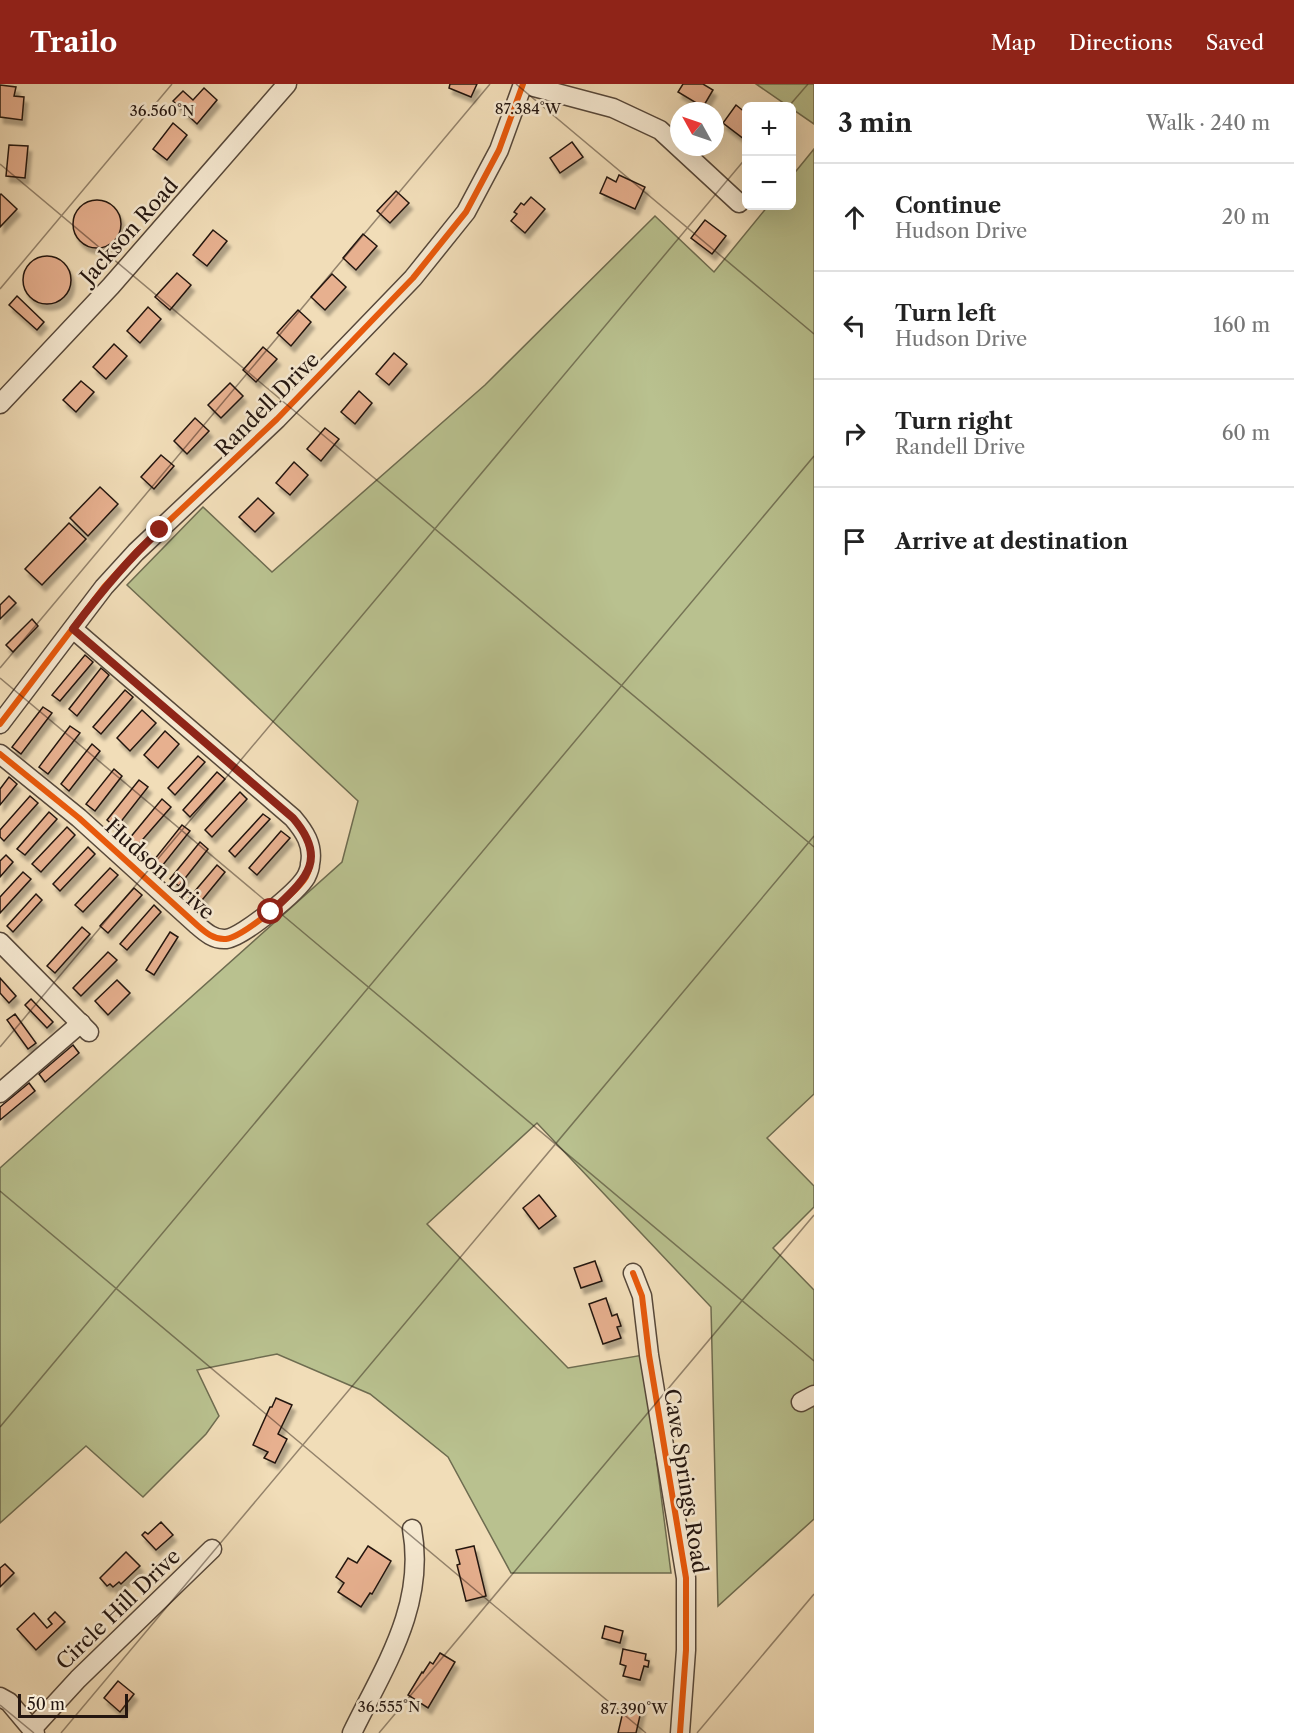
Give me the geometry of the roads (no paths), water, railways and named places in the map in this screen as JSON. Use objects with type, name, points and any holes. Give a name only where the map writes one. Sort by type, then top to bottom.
[{"type":"street","name":"Jackson Road","points":[[0,404],[111,286],[287,84]]},
{"type":"street","points":[[523,84],[613,108],[660,130],[739,203]]},
{"type":"street","name":"Randell Drive","points":[[0,724],[104,587],[136,552],[277,419],[413,278],[466,212],[499,150],[523,84]]},
{"type":"street","name":"Hudson Drive","points":[[0,754],[79,818],[207,934],[227,939],[242,933],[271,912],[306,877],[311,854],[308,840],[293,818],[73,629]]},
{"type":"street","points":[[0,942],[85,1027],[0,1093]]},
{"type":"street","name":"Cave Springs Road","points":[[633,1274],[642,1296],[649,1355],[686,1578],[686,1650],[680,1733]]},
{"type":"street","points":[[352,1733],[406,1621],[415,1572],[416,1551],[412,1529]]},
{"type":"street","name":"Circle Hill Drive","points":[[0,1697],[9,1702],[33,1731],[78,1679],[212,1549]]}]
